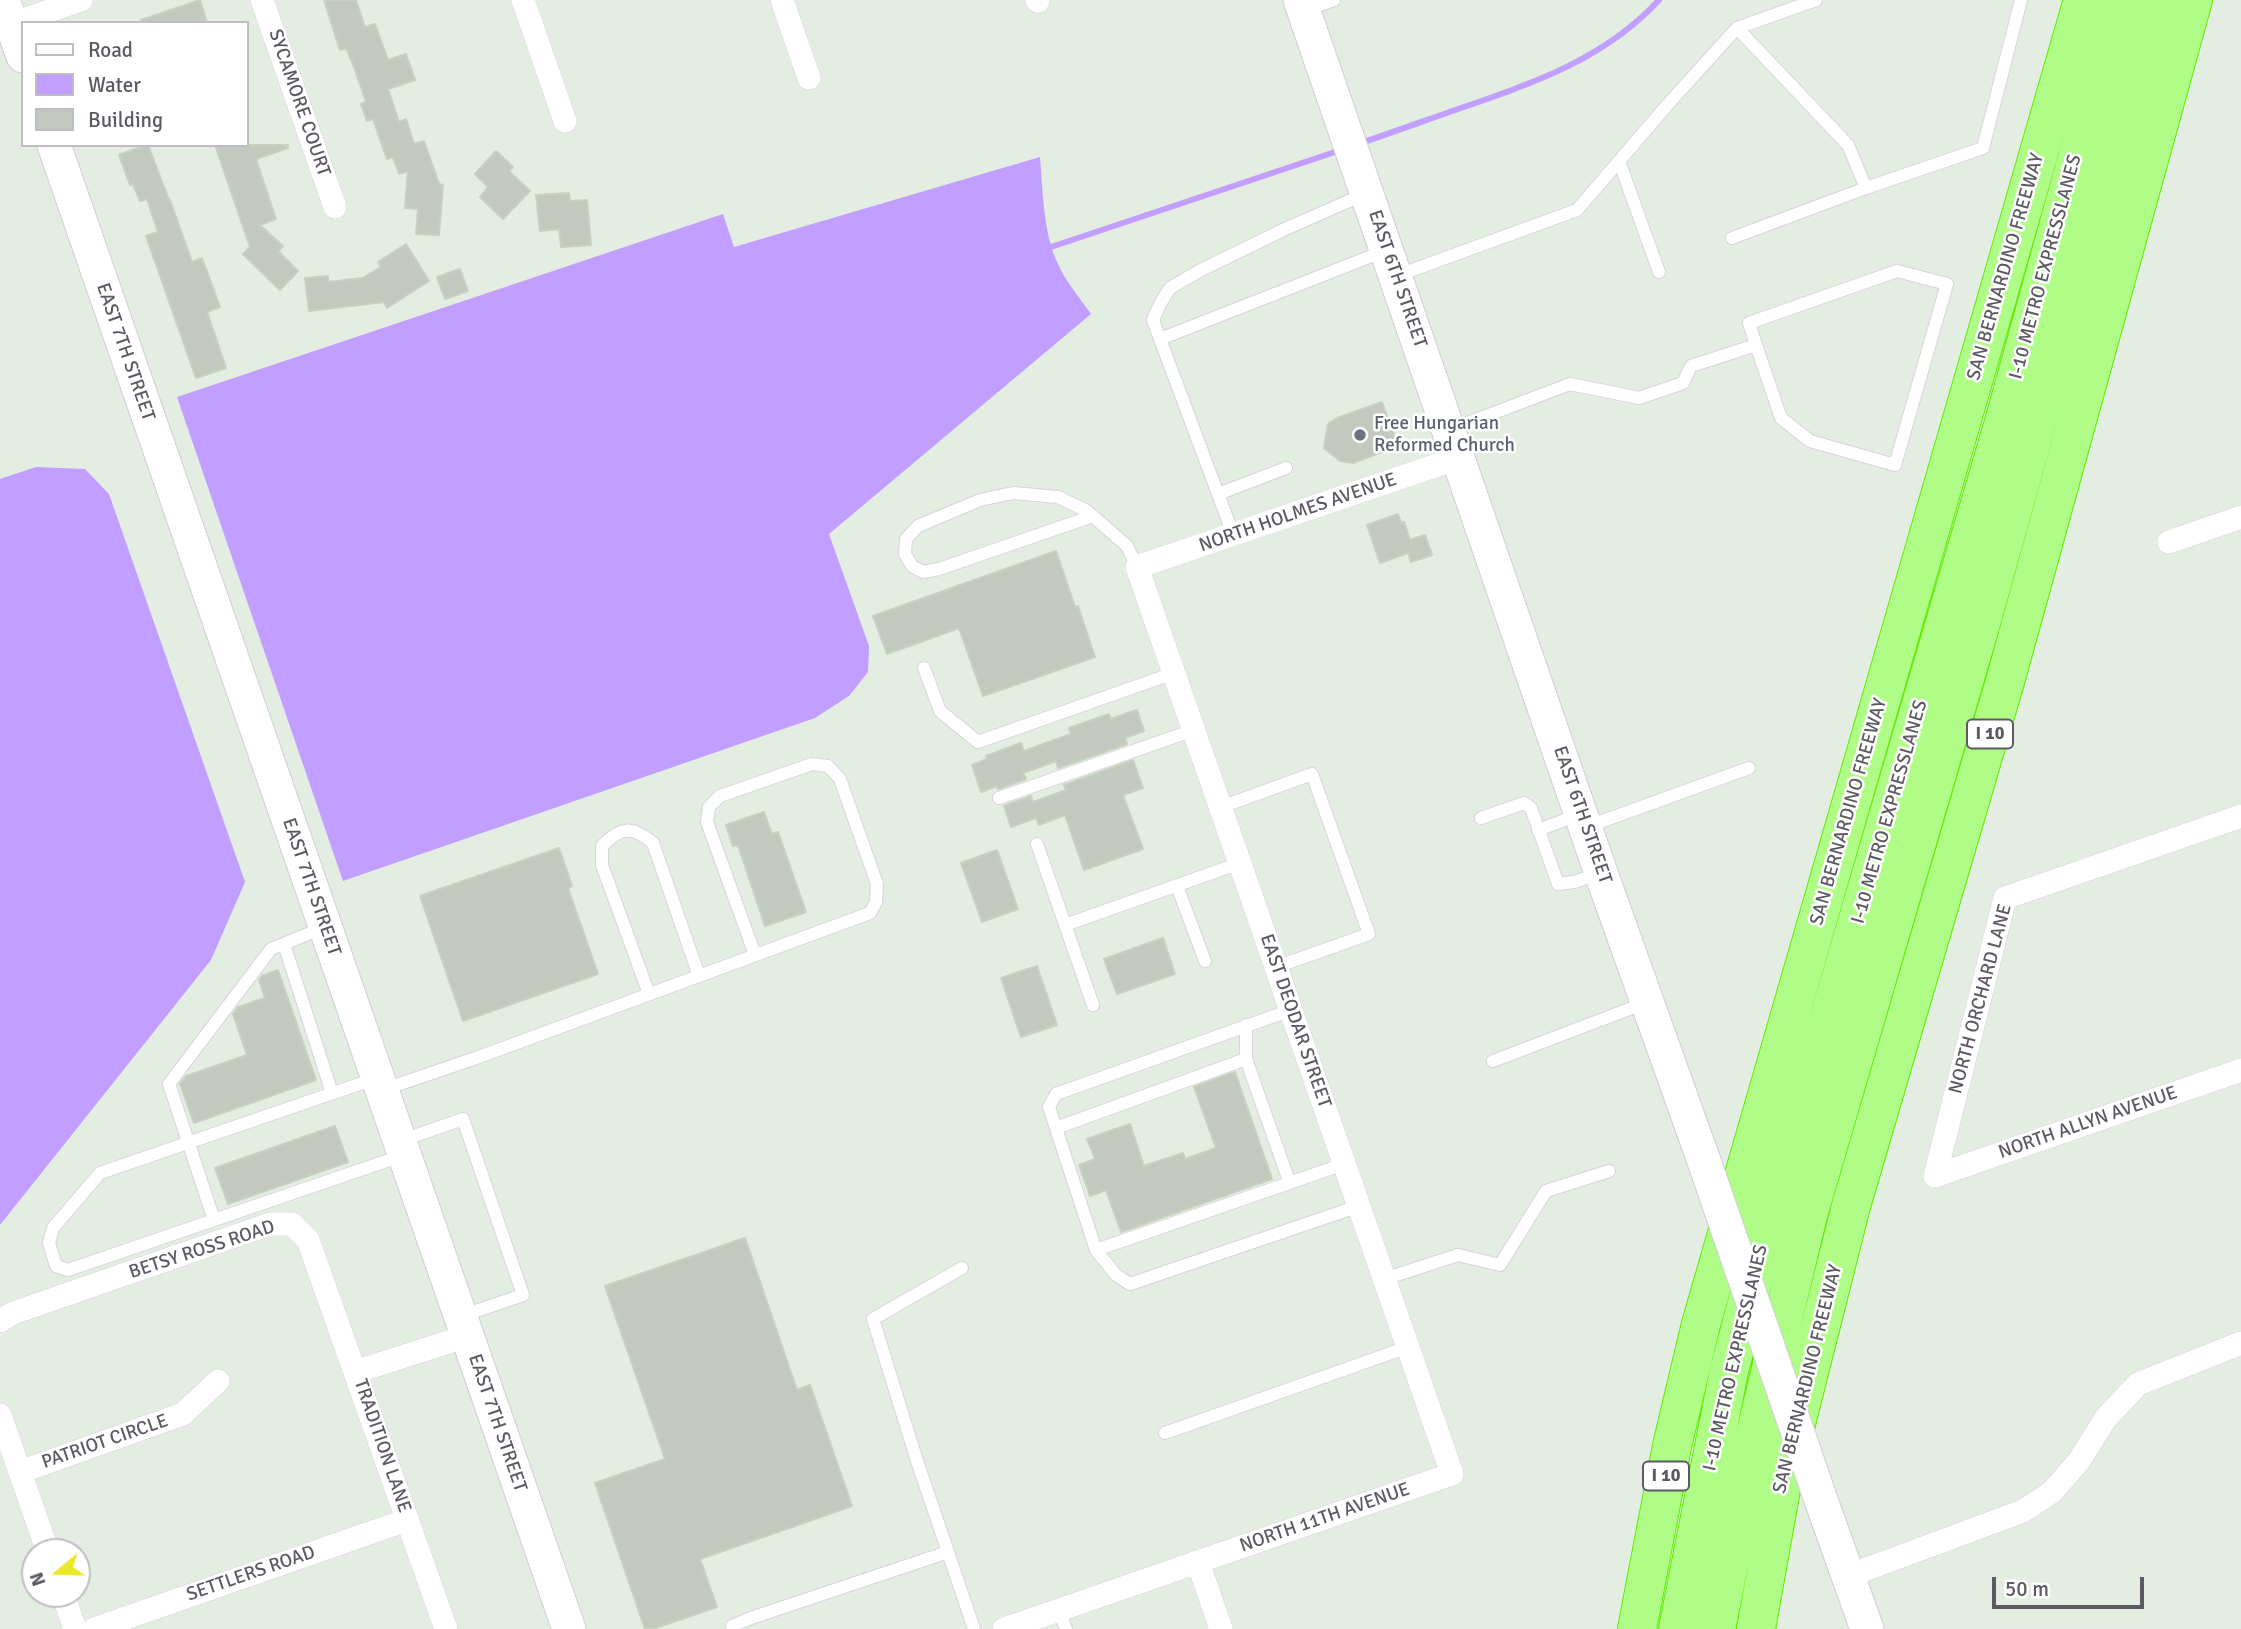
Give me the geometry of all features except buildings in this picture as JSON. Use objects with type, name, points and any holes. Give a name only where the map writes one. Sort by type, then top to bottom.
[{"type":"highway","name":"SAN BERNARDINO FREEWAY","points":[[1637,1629],[1672,1446],[1701,1324],[2083,0]]},
{"type":"highway","points":[[2062,76],[2093,0]]},
{"type":"highway","name":"I-10 METRO EXPRESSLANES","points":[[1678,1629],[1729,1371],[1764,1238],[2004,422],[2121,0]]},
{"type":"highway","name":"I-10 METRO EXPRESSLANES","points":[[1716,1629],[1752,1448],[1808,1215],[1981,623],[2155,0]]},
{"type":"highway","name":"SAN BERNARDINO FREEWAY","points":[[1756,1629],[1785,1467],[1851,1206],[2006,678],[2193,0]]},
{"type":"highway","points":[[2006,678],[2065,323]]},
{"type":"highway","points":[[1672,1446],[1672,1629]]},
{"type":"main road","name":"EAST 6TH STREET","points":[[1312,4],[1339,111],[1601,873],[1649,1002],[1867,1629]]},
{"type":"main road","points":[[5,17],[21,52]]},
{"type":"main road","name":"EAST 7TH STREET","points":[[55,147],[569,1629]]},
{"type":"street","points":[[5,17],[81,0]]},
{"type":"street","name":"SYCAMORE COURT","points":[[262,0],[335,207]]},
{"type":"street","points":[[523,0],[565,121]]},
{"type":"street","points":[[782,0],[809,78]]},
{"type":"street","name":"NORTH HOLMES AVENUE","points":[[1138,567],[1233,534],[1453,444]]},
{"type":"street","points":[[2169,542],[2241,517]]},
{"type":"street","name":"EAST DEODAR STREET","points":[[1138,567],[1452,1474]]},
{"type":"street","name":"NORTH ORCHARD LANE","points":[[1935,1176],[2005,898],[2241,816]]},
{"type":"street","name":"NORTH ALLYN AVENUE","points":[[1935,1176],[2241,1070]]},
{"type":"street","name":"BETSY ROSS ROAD","points":[[0,1321],[13,1313],[270,1224],[292,1224],[308,1240],[355,1372]]},
{"type":"street","name":"TRADITION LANE","points":[[446,1629],[355,1372],[464,1326]]},
{"type":"street","points":[[1848,1576],[2023,1511],[2052,1492],[2079,1461],[2106,1418],[2138,1384],[2241,1343]]},
{"type":"street","name":"PATRIOT CIRCLE","points":[[20,1472],[183,1414],[218,1381]]},
{"type":"street","points":[[0,1415],[43,1538]]},
{"type":"street","name":"NORTH 11TH AVENUE","points":[[1004,1629],[1062,1620],[1198,1562],[1452,1474]]},
{"type":"street","name":"SETTLERS ROAD","points":[[94,1629],[407,1520]]},
{"type":"street","points":[[1198,1562],[1221,1629]]},
{"type":"street","points":[[68,1608],[75,1629]]},
{"type":"lane","points":[[1160,338],[1391,263],[1577,210],[1737,28],[1816,0]]},
{"type":"lane","points":[[1732,238],[1983,148],[2021,0]]},
{"type":"lane","points":[[1737,28],[1848,145],[1866,188]]},
{"type":"lane","points":[[1619,161],[1659,272]]},
{"type":"lane","points":[[1233,534],[1153,320],[1170,288],[1365,187]]},
{"type":"lane","points":[[1897,271],[1947,284],[1895,465],[1810,441],[1781,418],[1756,345],[1749,323],[1897,271]]},
{"type":"lane","points":[[1453,444],[1570,384],[1639,398],[1683,383],[1691,366],[1756,345]]},
{"type":"lane","points":[[1218,494],[1286,468]]},
{"type":"lane","points":[[1093,516],[939,569],[923,572],[912,566],[905,554],[906,539],[918,526],[980,500],[1013,493],[1058,496],[1087,511],[1093,516],[1127,546],[1138,567]]},
{"type":"lane","points":[[924,668],[940,711],[978,742],[1174,673]]},
{"type":"lane","points":[[999,798],[1194,730]]},
{"type":"lane","points":[[464,1326],[523,1295],[463,1119],[402,1148],[214,1220],[68,1270],[56,1266],[49,1243],[53,1228],[100,1173],[332,1093],[380,1084],[476,1058],[755,955],[870,912],[876,902],[877,884],[840,779],[828,766],[812,764],[720,796],[709,807],[707,822],[755,955]]},
{"type":"lane","points":[[1538,830],[1583,820],[1749,768]]},
{"type":"lane","points":[[1221,807],[1312,774],[1369,934],[1276,967]]},
{"type":"lane","points":[[1481,818],[1524,803],[1531,808],[1558,884],[1601,873]]},
{"type":"lane","points":[[649,994],[603,865],[601,846],[615,833],[628,830],[641,833],[653,843],[699,975]]},
{"type":"lane","points":[[1037,844],[1093,1005]]},
{"type":"lane","points":[[1065,925],[1240,863]]},
{"type":"lane","points":[[1177,886],[1205,961]]},
{"type":"lane","points":[[214,1220],[169,1084],[271,949],[325,927]]},
{"type":"lane","points":[[284,944],[332,1093]]},
{"type":"lane","points":[[1493,1061],[1649,1002]]},
{"type":"lane","points":[[1291,1010],[1056,1094],[1049,1107],[1096,1250],[1116,1275],[1130,1284],[1359,1206]]},
{"type":"lane","points":[[1245,1026],[1246,1059],[1289,1181]]},
{"type":"lane","points":[[1056,1128],[1246,1059]]},
{"type":"lane","points":[[1096,1250],[1289,1181],[1345,1164]]},
{"type":"lane","points":[[1384,1279],[1458,1255],[1500,1265],[1546,1191],[1609,1171]]},
{"type":"lane","points":[[962,1268],[873,1320],[917,1461],[975,1629]]},
{"type":"lane","points":[[1165,1433],[1408,1347]]},
{"type":"lane","points":[[733,1629],[732,1626],[751,1618],[948,1552]]},
{"type":"water","points":[[1040,157],[1044,212],[1053,252],[1065,277],[1091,314],[829,534],[869,646],[868,672],[849,696],[815,718],[343,881],[177,397],[723,214],[734,247]]},
{"type":"water","points":[[36,467],[85,469],[109,494],[245,882],[211,960],[0,1225],[0,479]]},
{"type":"waterway","points":[[1358,144],[1517,88],[1569,66],[1617,37],[1659,0]]},
{"type":"waterway","points":[[1051,247],[1341,150]]},
{"type":"place","name":"Free Hungarian Reformed Church","points":[[1360,435]]}]
